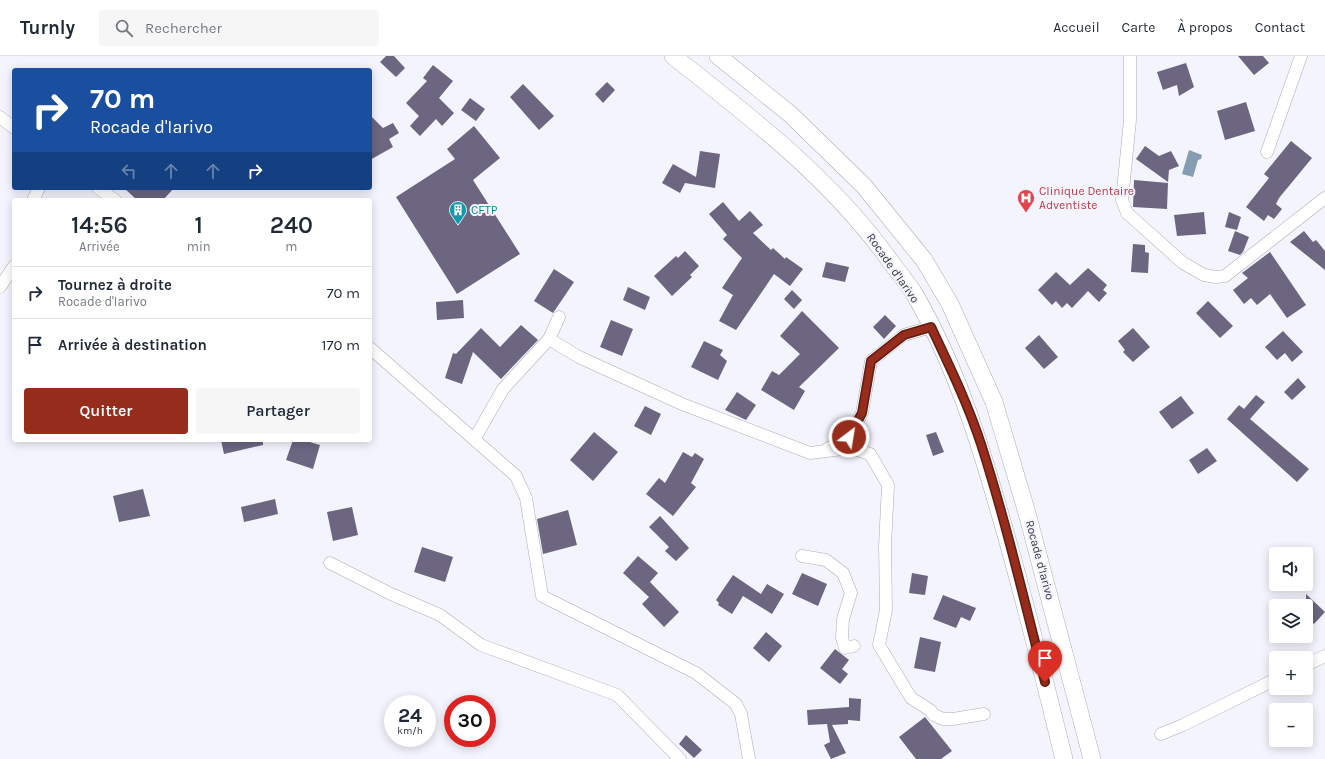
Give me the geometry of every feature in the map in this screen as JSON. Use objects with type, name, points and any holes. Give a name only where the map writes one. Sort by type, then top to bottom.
[{"type":"main road","name":"Rocade d'Iarivo","points":[[673,56],[760,124],[831,189],[879,244],[915,295],[952,370],[980,444],[1022,590],[1064,759]]},
{"type":"main road","name":"Rocade d'Iarivo","points":[[718,56],[790,114],[864,186],[924,260],[950,304],[994,402],[1028,514],[1092,759]]},
{"type":"street","points":[[1130,56],[1130,120],[1122,200],[1127,213],[1183,262],[1204,275],[1216,278],[1226,276],[1325,198]]},
{"type":"street","points":[[1267,152],[1301,56]]},
{"type":"street","points":[[0,117],[12,126]]},
{"type":"street","points":[[101,190],[112,198]]},
{"type":"street","points":[[0,288],[12,269]]},
{"type":"street","points":[[475,438],[503,389],[549,339],[559,317]]},
{"type":"street","points":[[823,452],[849,437],[862,413],[871,361],[904,335],[931,327]]},
{"type":"street","points":[[549,339],[579,357],[682,404],[810,453],[851,448],[870,454],[888,485],[885,546],[886,610],[879,645],[911,698],[930,710],[934,715],[943,719],[984,714]]},
{"type":"street","points":[[372,350],[475,438],[516,476],[526,498],[542,596],[696,672],[736,704],[741,714],[749,759]]},
{"type":"street","points":[[802,556],[826,560],[843,573],[851,593],[843,619],[842,638],[845,648],[854,646]]},
{"type":"street","points":[[330,563],[391,594],[440,615],[482,645],[617,695],[680,759]]},
{"type":"street","points":[[1313,662],[1325,656]]},
{"type":"street","points":[[1161,734],[1183,725],[1269,682]]},
{"type":"water","points":[[1189,150],[1202,155],[1201,159],[1198,160],[1193,177],[1182,174]]},
{"type":"building","points":[[386,56],[394,56],[405,68],[396,77],[380,62]]},
{"type":"building","points":[[1238,56],[1263,56],[1269,63],[1254,75]]},
{"type":"building","points":[[1186,63],[1194,87],[1179,96],[1177,85],[1163,90],[1157,72]]},
{"type":"building","points":[[433,65],[453,81],[439,98],[454,113],[442,126],[436,119],[420,136],[410,126],[419,116],[406,103],[427,81],[423,78]]},
{"type":"building","points":[[607,82],[615,90],[603,103],[595,94]]},
{"type":"building","points":[[523,84],[554,116],[539,130],[510,97]]},
{"type":"building","points":[[470,98],[485,109],[476,121],[461,110]]},
{"type":"building","points":[[1246,102],[1255,131],[1225,140],[1217,111]]},
{"type":"building","points":[[372,117],[383,128],[393,123],[399,133],[389,139],[393,147],[372,159]]},
{"type":"building","name":"CFTP","points":[[474,126],[500,158],[473,180],[520,254],[457,294],[396,197],[455,159],[447,149]]},
{"type":"building","points":[[1291,141],[1312,158],[1279,198],[1276,204],[1282,209],[1274,219],[1268,215],[1264,221],[1246,207],[1269,178],[1264,174]]},
{"type":"building","points":[[1145,146],[1159,156],[1171,151],[1179,166],[1169,170],[1168,182],[1136,159]]},
{"type":"building","points":[[700,151],[720,154],[715,188],[685,183],[680,193],[662,183],[673,164],[696,177]]},
{"type":"building","points":[[1134,180],[1168,183],[1167,209],[1133,207]]},
{"type":"building","points":[[126,190],[172,190],[165,198],[135,198]]},
{"type":"building","points":[[723,202],[739,221],[750,211],[763,225],[753,233],[771,250],[773,248],[785,259],[786,257],[803,269],[790,286],[774,274],[736,330],[719,321],[733,295],[722,288],[742,258],[723,239],[727,235],[709,214]]},
{"type":"building","points":[[1204,212],[1206,234],[1177,236],[1174,215]]},
{"type":"building","points":[[1229,212],[1241,217],[1237,230],[1225,227]]},
{"type":"building","points":[[1235,231],[1249,237],[1243,252],[1240,255],[1228,251]]},
{"type":"building","points":[[1304,231],[1313,242],[1316,240],[1325,251],[1325,270],[1290,242]]},
{"type":"building","points":[[1133,244],[1145,245],[1145,252],[1149,253],[1148,273],[1131,272]]},
{"type":"building","points":[[685,251],[699,266],[690,275],[692,277],[672,296],[654,276],[676,256],[678,258]]},
{"type":"building","points":[[1270,252],[1306,305],[1287,318],[1270,294],[1257,305],[1251,298],[1244,304],[1233,290],[1248,278],[1242,273]]},
{"type":"building","points":[[826,262],[849,267],[845,282],[822,277]]},
{"type":"building","points":[[1088,268],[1107,285],[1103,290],[1107,293],[1099,302],[1088,291],[1072,308],[1067,303],[1062,308],[1056,301],[1052,305],[1038,290],[1056,272],[1070,285]]},
{"type":"building","points":[[554,269],[574,282],[553,313],[534,301]]},
{"type":"building","points":[[628,287],[650,297],[645,310],[623,300]]},
{"type":"building","points":[[792,290],[802,300],[794,309],[784,299]]},
{"type":"building","points":[[463,300],[464,318],[437,320],[436,302]]},
{"type":"building","points":[[1208,301],[1233,326],[1220,338],[1196,313]]},
{"type":"building","points":[[802,311],[839,348],[799,387],[805,391],[794,410],[761,390],[772,371],[779,375],[800,354],[780,336]]},
{"type":"building","points":[[885,315],[896,326],[884,339],[873,327]]},
{"type":"building","points":[[611,320],[633,329],[622,356],[600,347]]},
{"type":"building","points":[[521,325],[538,340],[501,379],[473,352],[462,384],[445,378],[453,353],[456,354],[481,328],[500,347]]},
{"type":"building","points":[[1133,328],[1150,347],[1133,362],[1123,352],[1125,350],[1118,341]]},
{"type":"building","points":[[1283,331],[1303,352],[1292,362],[1285,353],[1277,360],[1265,347]]},
{"type":"building","points":[[1039,335],[1058,357],[1044,369],[1025,348]]},
{"type":"building","points":[[704,341],[723,350],[720,355],[727,361],[718,380],[691,367]]},
{"type":"building","points":[[1298,378],[1306,387],[1292,400],[1284,392]]},
{"type":"building","points":[[737,392],[756,405],[746,420],[725,410]]},
{"type":"building","points":[[1256,395],[1265,402],[1250,419],[1309,469],[1297,482],[1227,419],[1239,405],[1244,409]]},
{"type":"building","points":[[1181,396],[1194,413],[1172,429],[1159,412]]},
{"type":"building","points":[[645,406],[661,414],[651,435],[634,426]]},
{"type":"building","points":[[594,432],[618,452],[593,481],[570,460]]},
{"type":"building","points":[[936,432],[944,452],[933,456],[926,435]]},
{"type":"building","points":[[221,442],[263,442],[263,445],[224,454]]},
{"type":"building","points":[[292,442],[310,442],[320,445],[313,469],[286,460]]},
{"type":"building","points":[[1207,448],[1217,461],[1198,474],[1189,460]]},
{"type":"building","points":[[683,452],[692,457],[695,453],[704,459],[691,483],[696,487],[673,516],[646,494],[659,478],[665,483]]},
{"type":"building","points":[[143,489],[150,516],[119,522],[113,496]]},
{"type":"building","points":[[275,499],[278,514],[244,522],[241,507]]},
{"type":"building","points":[[352,507],[358,535],[333,541],[327,512]]},
{"type":"building","points":[[568,510],[577,545],[543,554],[537,519]]},
{"type":"building","points":[[660,516],[689,548],[676,561],[665,551],[669,547],[649,527]]},
{"type":"building","points":[[422,547],[453,557],[445,582],[414,572]]},
{"type":"building","points":[[638,556],[658,573],[650,582],[679,612],[664,627],[642,604],[649,597],[623,573]]},
{"type":"building","points":[[802,573],[827,584],[818,606],[792,594]]},
{"type":"building","points":[[912,573],[928,576],[925,595],[909,593]]},
{"type":"building","points":[[733,575],[761,594],[767,584],[784,594],[772,614],[743,596],[732,614],[718,605],[719,603],[716,600]]},
{"type":"building","points":[[1306,594],[1311,599],[1306,599]]},
{"type":"building","points":[[943,595],[976,608],[970,621],[961,617],[956,628],[933,619]]},
{"type":"building","points":[[1313,601],[1325,612],[1314,624],[1313,623]]},
{"type":"building","points":[[766,632],[782,646],[769,662],[753,648]]},
{"type":"building","points":[[920,637],[941,642],[935,672],[914,668]]},
{"type":"building","points":[[835,649],[849,660],[842,669],[848,674],[840,684],[820,668]]},
{"type":"building","points":[[849,698],[861,699],[860,721],[848,720],[848,724],[832,725],[846,753],[831,759],[824,745],[830,742],[827,724],[808,725],[807,710],[849,707]]},
{"type":"building","points":[[925,717],[952,751],[941,759],[916,759],[899,737]]},
{"type":"building","points":[[686,735],[702,750],[694,758],[679,744]]},
{"type":"place","name":"Clinique Dentaire Adventiste","points":[[1026,213]]},
{"type":"place","name":"CFTP","points":[[458,225]]},
{"type":"route","points":[[849,437],[862,413],[871,361],[904,335],[931,327],[952,370],[980,444],[1022,590],[1045,682]]}]
